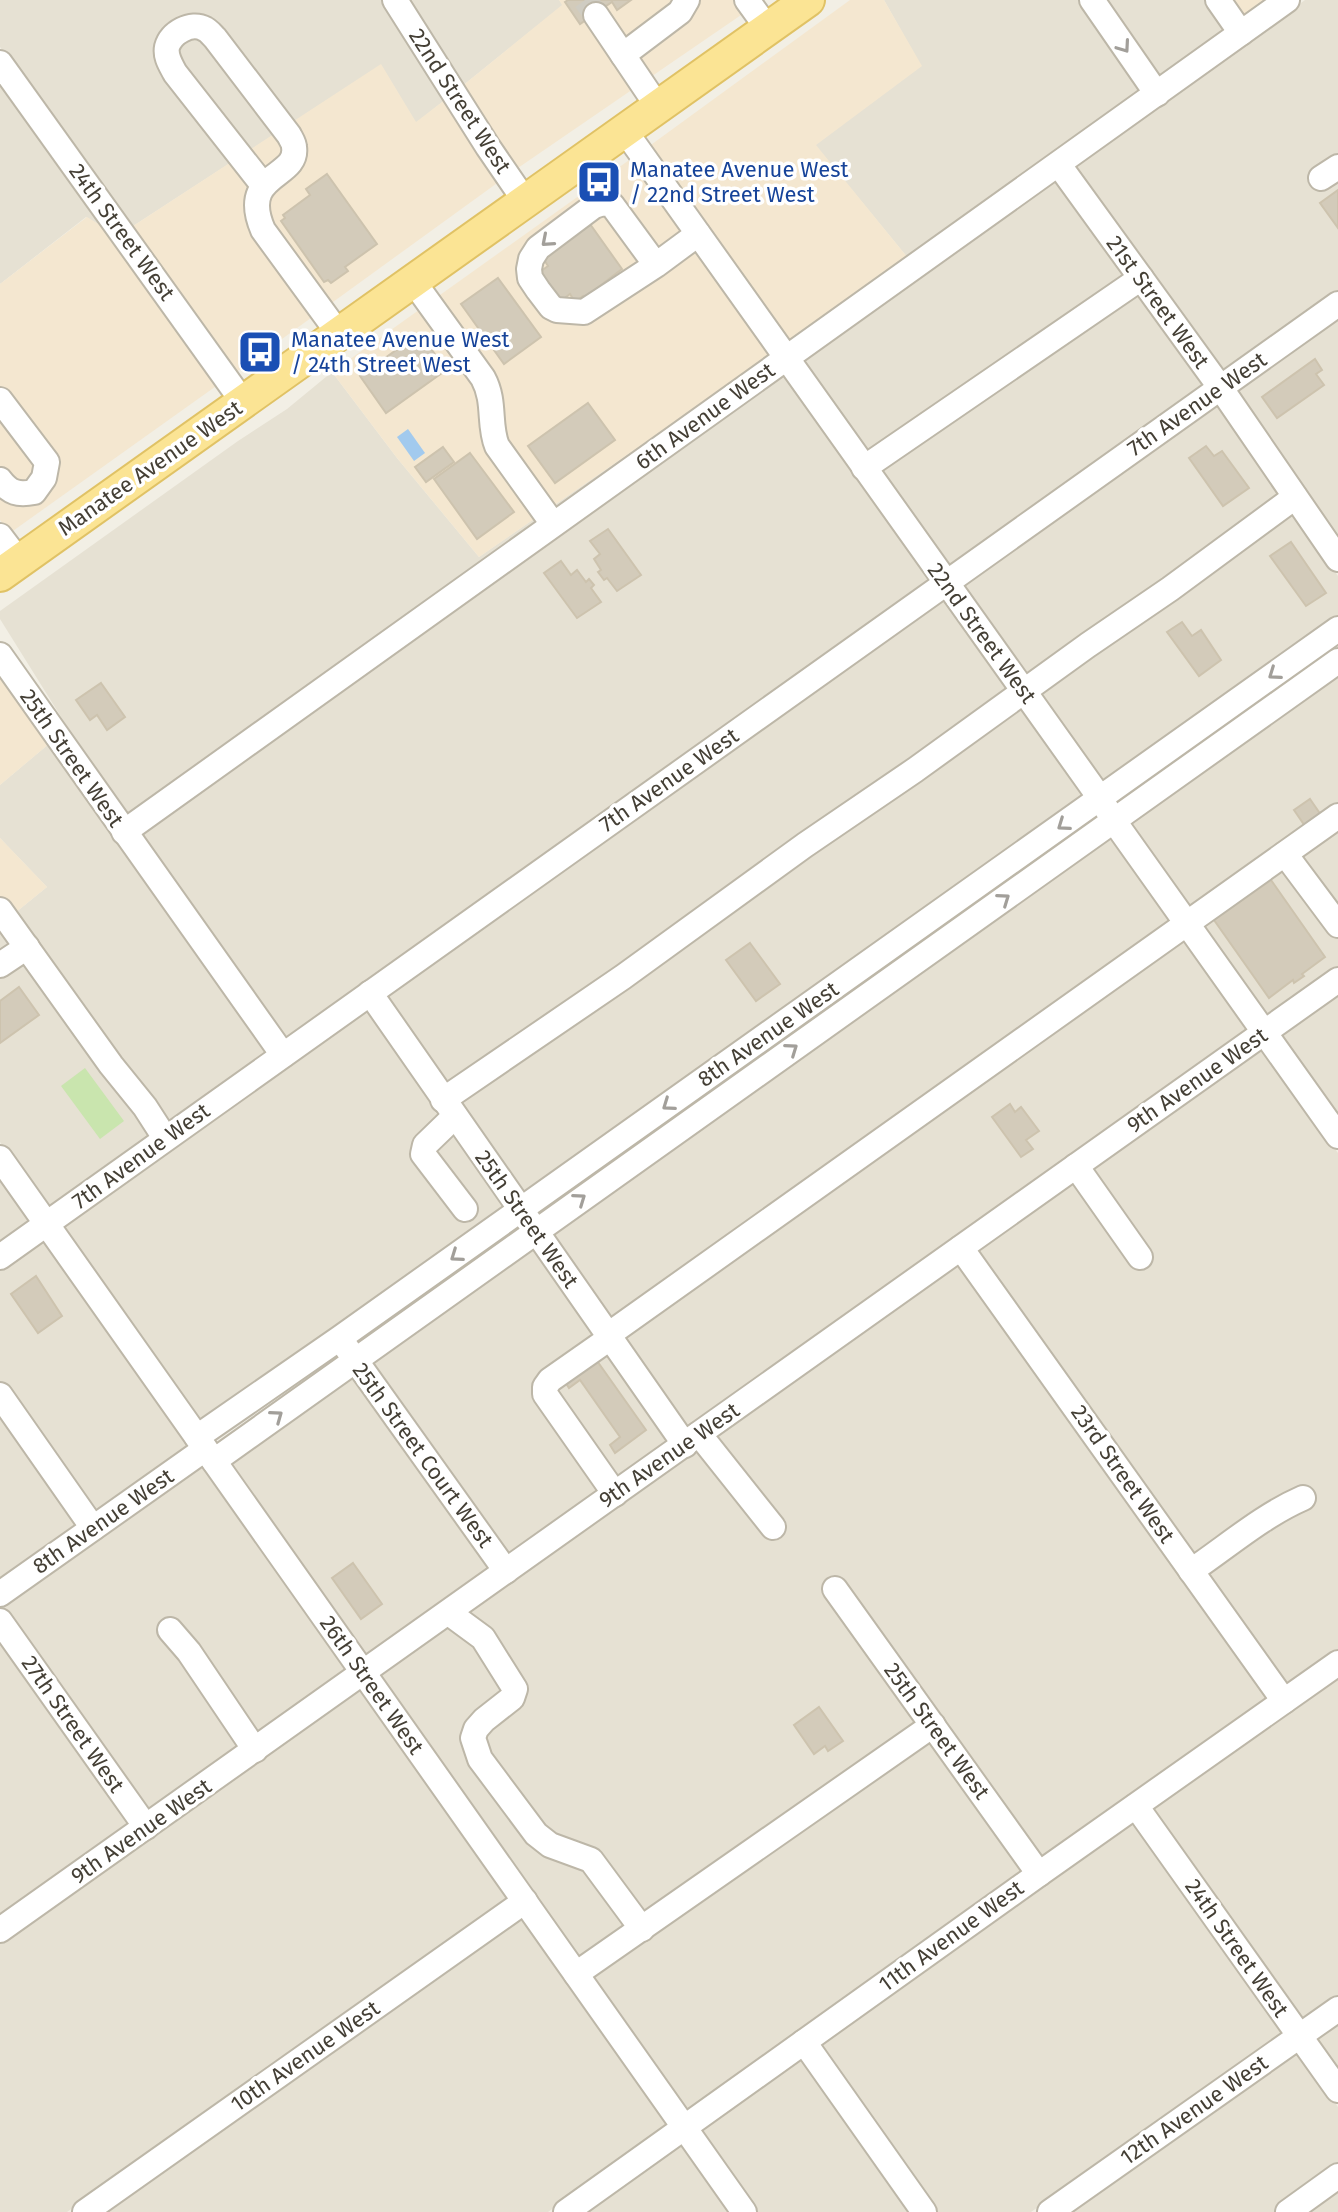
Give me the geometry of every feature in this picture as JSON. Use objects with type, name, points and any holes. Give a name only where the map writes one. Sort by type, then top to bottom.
[{"type":"main road","name":"Manatee Avenue West","points":[[9,568],[808,0]]},
{"type":"street","name":"22nd Street West","points":[[395,0],[525,201]]},
{"type":"street","points":[[623,55],[680,12],[687,0]]},
{"type":"street","points":[[747,0],[768,29]]},
{"type":"street","points":[[1092,0],[1157,94]]},
{"type":"street","points":[[1218,0],[1241,33]]},
{"type":"street","name":"6th Avenue West","points":[[124,832],[1287,0]]},
{"type":"street","points":[[596,15],[658,107]]},
{"type":"street","points":[[263,185],[175,73],[167,58],[167,46],[175,35],[187,27],[206,29],[215,38],[289,135],[295,149],[292,161],[263,185],[256,201],[257,215],[263,230],[339,334]]},
{"type":"street","name":"24th Street West","points":[[0,63],[243,402]]},
{"type":"street","name":"22nd Street West","points":[[625,131],[1338,1136]]},
{"type":"street","name":"21st Street West","points":[[1059,165],[1220,387],[1338,559]]},
{"type":"street","points":[[656,265],[612,205],[603,203],[594,206],[538,248],[529,269],[530,278],[551,307],[584,312],[656,265],[698,234]]},
{"type":"street","points":[[864,468],[1141,278]]},
{"type":"street","points":[[413,281],[483,378],[489,389],[497,446],[553,524]]},
{"type":"street","name":"7th Avenue West","points":[[0,1257],[1338,304]]},
{"type":"street","points":[[0,400],[47,462],[44,478],[34,492],[21,494],[8,490],[0,480]]},
{"type":"street","points":[[465,1209],[423,1154],[425,1145],[449,1108],[792,854],[915,770],[1295,497]]},
{"type":"street","points":[[0,536],[9,568]]},
{"type":"street","name":"8th Avenue West","points":[[206,1449],[340,1338],[1338,629]]},
{"type":"street","name":"25th Street West","points":[[0,655],[283,1055]]},
{"type":"street","name":"8th Avenue West","points":[[0,1594],[206,1449],[355,1360],[1338,661]]},
{"type":"street","points":[[615,1494],[545,1394],[550,1380],[1338,816]]},
{"type":"street","points":[[1285,854],[1338,925]]},
{"type":"street","points":[[0,910],[165,1138]]},
{"type":"street","points":[[0,965],[27,947]]},
{"type":"street","name":"9th Avenue West","points":[[0,1930],[1338,980]]},
{"type":"street","name":"25th Street West","points":[[370,993],[609,1337],[692,1440],[773,1527]]},
{"type":"street","name":"26th Street West","points":[[0,1158],[744,2212]]},
{"type":"street","points":[[1076,1166],[1140,1257]]},
{"type":"street","name":"23rd Street West","points":[[961,1248],[1284,1701]]},
{"type":"street","name":"25th Street Court West","points":[[340,1338],[506,1571]]},
{"type":"street","points":[[0,1395],[93,1528]]},
{"type":"street","points":[[1191,1571],[1286,1505],[1303,1498]]},
{"type":"street","name":"25th Street West","points":[[835,1589],[1039,1874]]},
{"type":"street","points":[[476,1593],[483,1638]]},
{"type":"street","points":[[449,1613],[483,1638],[515,1689],[512,1698],[476,1729],[473,1738],[480,1759],[536,1834],[550,1845],[591,1860],[642,1929]]},
{"type":"street","name":"27th Street West","points":[[0,1621],[146,1827]]},
{"type":"street","points":[[170,1630],[189,1652],[255,1750]]},
{"type":"street","name":"11th Avenue West","points":[[566,2212],[1338,1663]]},
{"type":"street","points":[[576,1974],[933,1725]]},
{"type":"street","name":"24th Street West","points":[[1136,1806],[1338,2090]]},
{"type":"street","name":"10th Avenue West","points":[[85,2212],[525,1901]]},
{"type":"street","name":"12th Avenue West","points":[[1050,2212],[1338,2009]]},
{"type":"street","points":[[804,2042],[924,2212]]},
{"type":"street","points":[[1288,2212],[1338,2176]]},
{"type":"shaded area","points":[[0,0],[384,0],[446,99],[416,123],[381,65],[130,228],[0,47]]},
{"type":"shaded area","points":[[406,0],[559,0],[563,5],[461,87]]},
{"type":"shaded area","points":[[559,0],[735,0],[744,13],[515,170],[461,87],[562,5]]},
{"type":"shaded area","points":[[850,0],[884,0],[922,66],[816,145],[908,258],[787,344],[648,147]]},
{"type":"shaded area","points":[[884,0],[1211,0],[1231,28],[908,258],[815,145],[921,66]]},
{"type":"shaded area","points":[[1211,0],[1269,0],[1231,28]]},
{"type":"shaded area","points":[[1305,0],[1338,0],[1338,291],[1222,373],[1073,168]]},
{"type":"shaded area","points":[[381,64],[416,122],[446,99],[500,181],[235,373],[130,228]]},
{"type":"shaded area","points":[[0,80],[108,230],[86,217],[0,284]]},
{"type":"shaded area","points":[[632,158],[772,355],[479,557],[397,458],[332,372]]},
{"type":"shaded area","points":[[1057,179],[1206,384],[948,569],[800,361]]},
{"type":"shaded area","points":[[87,217],[108,230],[219,384],[10,533],[0,520],[0,284]]},
{"type":"shaded area","points":[[1338,317],[1338,543],[1234,390]]},
{"type":"shaded area","points":[[757,365],[125,817],[65,731],[68,728],[0,619],[0,611],[287,409],[332,372],[397,458],[479,557]]},
{"type":"shaded area","points":[[784,372],[933,580],[285,1041],[137,835]]},
{"type":"shaded area","points":[[1219,402],[1338,576],[1338,616],[1102,784],[960,586]]},
{"type":"shaded area","points":[[945,598],[1086,795],[521,1196],[383,996]]},
{"type":"shaded area","points":[[0,672],[50,743],[0,785]]},
{"type":"shaded area","points":[[1338,674],[1338,967],[1265,1018],[1128,824]]},
{"type":"shaded area","points":[[50,743],[269,1052],[167,1124],[15,913],[47,887],[0,838],[0,785]]},
{"type":"shaded area","points":[[1112,835],[1250,1030],[686,1431],[548,1235]]},
{"type":"shaded area","points":[[0,838],[47,887],[15,913],[3,898],[0,900]]},
{"type":"shaded area","points":[[0,925],[151,1135],[47,1210],[0,1142]]},
{"type":"shaded area","points":[[1338,993],[1338,1120],[1278,1036]]},
{"type":"shaded area","points":[[368,1007],[506,1207],[199,1423],[59,1227]]},
{"type":"shaded area","points":[[1263,1047],[1338,1153],[1338,1650],[1285,1687],[975,1251]]},
{"type":"shaded area","points":[[0,1175],[32,1221],[0,1244]]},
{"type":"shaded area","points":[[44,1238],[192,1446],[0,1581],[0,1270]]},
{"type":"shaded area","points":[[533,1246],[671,1442],[507,1557],[369,1363]]},
{"type":"shaded area","points":[[960,1262],[1270,1698],[1040,1860],[836,1575],[821,1587],[918,1722],[578,1960],[377,1676]]},
{"type":"shaded area","points":[[354,1374],[492,1568],[365,1659],[228,1464]]},
{"type":"shaded area","points":[[204,1463],[349,1670],[147,1813],[1,1606]]},
{"type":"shaded area","points":[[0,1637],[132,1824],[0,1917]]},
{"type":"shaded area","points":[[1338,1676],[1338,1996],[1301,2022],[1150,1809]]},
{"type":"shaded area","points":[[362,1687],[511,1898],[67,2212],[0,2212],[0,1943]]},
{"type":"shaded area","points":[[931,1739],[1025,1871],[686,2113],[590,1978]]},
{"type":"shaded area","points":[[1134,1820],[1286,2033],[1031,2212],[756,2212],[698,2131]]},
{"type":"shaded area","points":[[523,1915],[671,2125],[548,2212],[104,2212]]},
{"type":"shaded area","points":[[1338,2022],[1338,2074],[1313,2039]]},
{"type":"shaded area","points":[[1298,2050],[1338,2107],[1338,2212],[1068,2212]]},
{"type":"shaded area","points":[[683,2142],[733,2212],[584,2212]]},
{"type":"green space","points":[[85,1068],[124,1121],[100,1139],[61,1086]]},
{"type":"water","points":[[408,429],[425,453],[414,461],[397,437]]},
{"type":"building","points":[[631,0],[617,10],[612,2],[580,24],[565,2]]},
{"type":"building","points":[[327,174],[377,244],[345,267],[348,271],[331,283],[328,280],[324,282],[281,221],[285,218],[283,215],[310,195],[306,189]]},
{"type":"building","points":[[1338,190],[1338,228],[1320,203]]},
{"type":"building","points":[[590,224],[622,269],[584,298],[575,302],[570,294],[558,303],[537,274],[548,266],[543,258]]},
{"type":"building","points":[[498,278],[541,337],[504,364],[461,304]]},
{"type":"building","points":[[420,333],[446,370],[386,413],[360,376]]},
{"type":"building","points":[[1315,359],[1322,370],[1316,374],[1324,385],[1277,418],[1262,397]]},
{"type":"building","points":[[588,403],[615,440],[555,483],[528,446]]},
{"type":"building","points":[[1206,446],[1214,456],[1222,451],[1249,488],[1223,506],[1189,458]]},
{"type":"building","points":[[443,447],[454,462],[426,482],[415,467]]},
{"type":"building","points":[[470,453],[514,512],[477,539],[434,479]]},
{"type":"building","points":[[608,529],[641,575],[617,591],[598,572],[601,570],[594,559],[600,554],[590,541]]},
{"type":"building","points":[[1291,542],[1326,593],[1306,606],[1270,556]]},
{"type":"building","points":[[561,561],[571,575],[577,570],[586,582],[589,579],[601,602],[577,618],[544,573]]},
{"type":"building","points":[[1182,622],[1192,636],[1201,630],[1221,660],[1199,676],[1167,632]]},
{"type":"building","points":[[101,683],[125,717],[107,730],[97,715],[90,720],[76,700]]},
{"type":"building","points":[[1310,799],[1321,815],[1305,826],[1294,810]]},
{"type":"building","points":[[1271,880],[1325,957],[1302,974],[1304,976],[1294,983],[1293,980],[1269,998],[1214,920]]},
{"type":"building","points":[[750,943],[780,984],[756,1001],[726,960]]},
{"type":"building","points":[[19,987],[39,1015],[0,1043],[0,1001]]},
{"type":"building","points":[[1010,1104],[1015,1112],[1021,1107],[1039,1131],[1026,1140],[1033,1149],[1021,1157],[992,1117]]},
{"type":"building","points":[[36,1276],[62,1316],[38,1333],[11,1294]]},
{"type":"building","points":[[595,1358],[646,1430],[615,1453],[610,1445],[620,1437],[580,1380],[569,1388],[564,1380]]},
{"type":"building","points":[[353,1563],[382,1604],[361,1619],[332,1578]]},
{"type":"building","points":[[819,1707],[843,1741],[828,1751],[825,1746],[814,1754],[794,1725]]},
{"type":"tunnel","points":[[585,0],[596,15]]},
{"type":"place","name":"Manatee Avenue West / 22nd Street West","points":[[599,182]]},
{"type":"place","name":"Manatee Avenue West / 24th Street West","points":[[260,352]]}]
